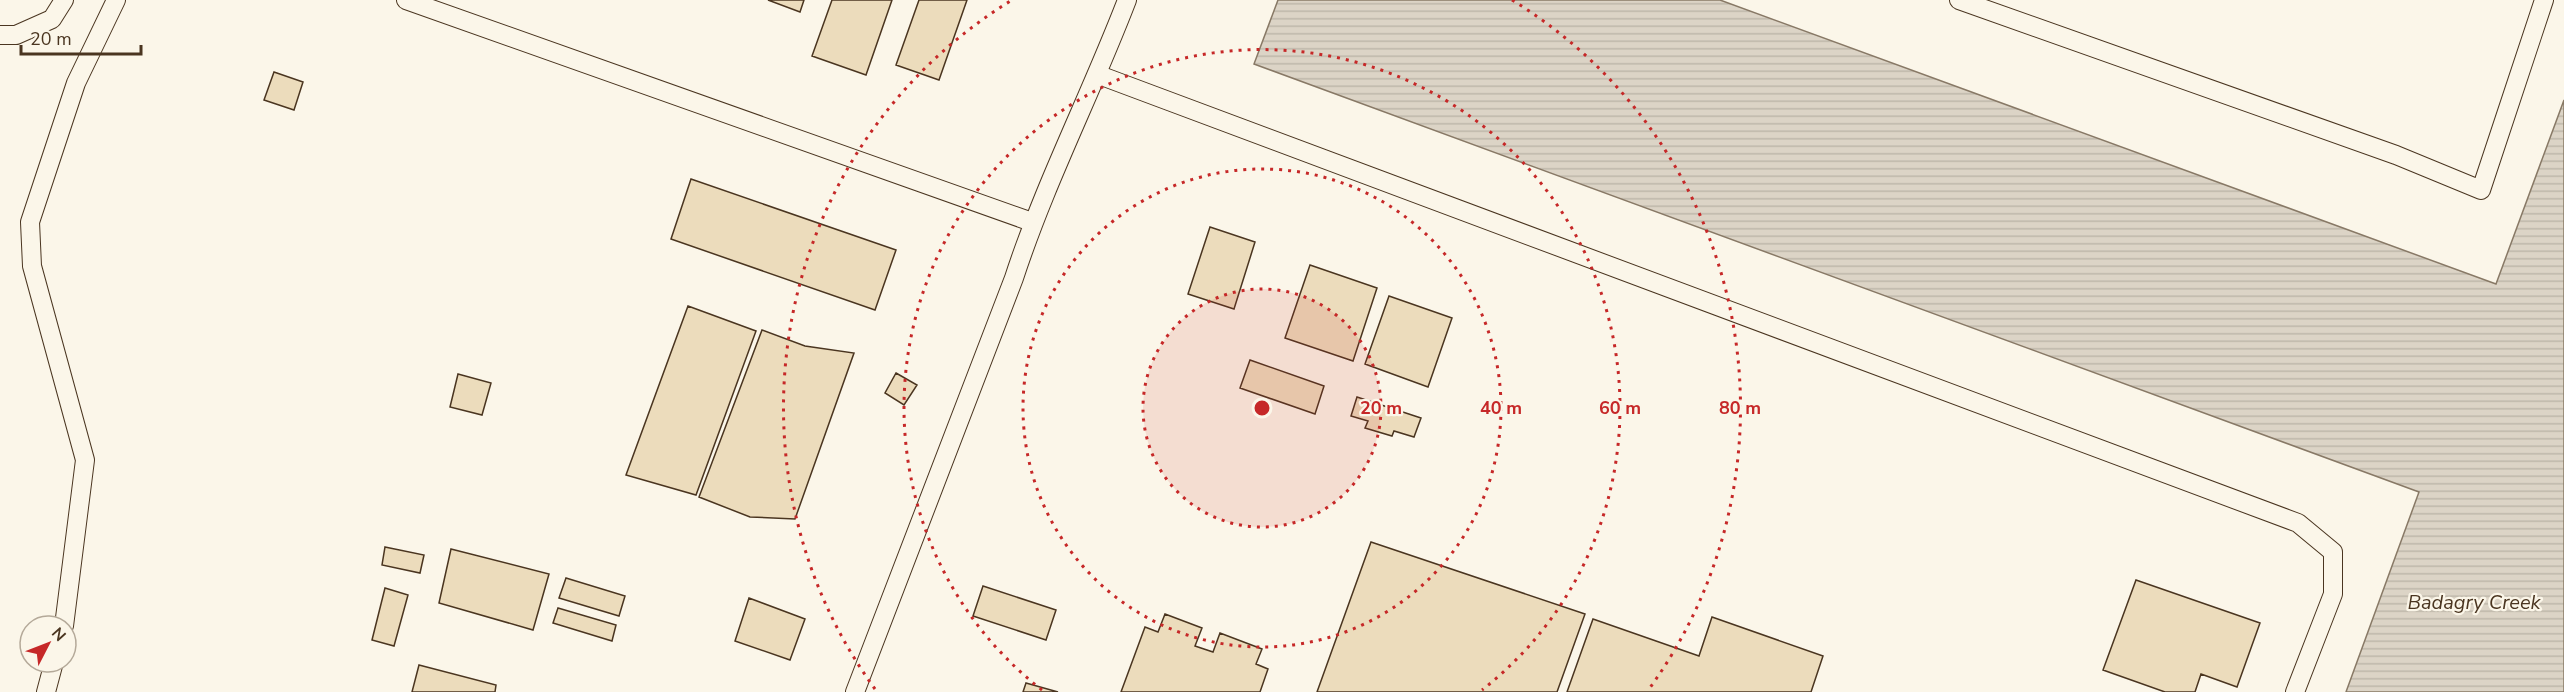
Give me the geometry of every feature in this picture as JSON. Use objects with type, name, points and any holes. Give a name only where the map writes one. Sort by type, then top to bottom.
[{"type":"lane","points":[[0,35],[16,35],[52,19],[64,0]]},
{"type":"lane","points":[[66,614],[85,460],[32,266],[30,222],[75,83],[116,0]]},
{"type":"lane","points":[[406,0],[1032,222]]},
{"type":"lane","points":[[855,692],[1014,278],[1032,222],[1099,75],[1127,0]]},
{"type":"lane","points":[[1959,0],[2385,151],[2481,190],[2544,0]]},
{"type":"lane","points":[[1099,75],[2298,523],[2332,552],[2333,594],[2295,692]]},
{"type":"lane","points":[[46,692],[51,674]]},
{"type":"water","name":"Badagry Creek","points":[[1278,0],[1720,0],[2496,284],[2564,100],[2564,692],[2346,692],[2419,492],[1254,64]]},
{"type":"building","points":[[768,0],[804,0],[800,12]]},
{"type":"building","points":[[832,0],[892,0],[866,75],[812,56]]},
{"type":"building","points":[[919,0],[967,0],[939,80],[896,65]]},
{"type":"building","points":[[274,72],[303,82],[294,110],[264,100]]},
{"type":"building","points":[[691,179],[896,250],[875,310],[671,239]]},
{"type":"building","points":[[1210,227],[1255,242],[1234,309],[1188,294]]},
{"type":"building","points":[[1310,265],[1377,288],[1353,361],[1285,338]]},
{"type":"building","points":[[1389,296],[1452,318],[1428,387],[1365,364]]},
{"type":"building","points":[[688,306],[756,331],[696,495],[626,475]]},
{"type":"building","points":[[762,330],[805,346],[854,353],[795,519],[750,517],[699,497]]},
{"type":"building","points":[[1250,360],[1324,386],[1315,414],[1240,388]]},
{"type":"building","points":[[896,373],[917,385],[904,405],[885,393]]},
{"type":"building","points":[[458,374],[491,383],[482,415],[450,407]]},
{"type":"building","points":[[1357,397],[1421,418],[1414,437],[1394,431],[1392,436],[1365,428],[1368,421],[1351,416]]},
{"type":"building","points":[[1371,542],[1585,614],[1557,692],[1317,692]]},
{"type":"building","points":[[385,547],[424,555],[420,573],[382,565]]},
{"type":"building","points":[[451,549],[549,574],[533,630],[439,603]]},
{"type":"building","points":[[566,578],[625,596],[619,616],[559,598]]},
{"type":"building","points":[[2136,580],[2260,623],[2237,687],[2201,674],[2195,692],[2165,692],[2103,670]]},
{"type":"building","points":[[983,586],[1056,610],[1046,640],[973,616]]},
{"type":"building","points":[[385,588],[408,595],[394,646],[372,640]]},
{"type":"building","points":[[749,598],[805,619],[790,660],[735,641]]},
{"type":"building","points":[[558,608],[616,625],[612,641],[553,623]]},
{"type":"building","points":[[1165,614],[1202,628],[1195,646],[1213,652],[1220,633],[1262,649],[1256,664],[1268,669],[1260,692],[1121,692],[1145,627],[1158,632]]},
{"type":"building","points":[[1712,617],[1823,656],[1811,692],[1567,692],[1593,619],[1699,656]]},
{"type":"building","points":[[419,665],[496,685],[495,692],[412,692]]},
{"type":"building","points":[[1026,683],[1058,692],[1023,692]]}]
